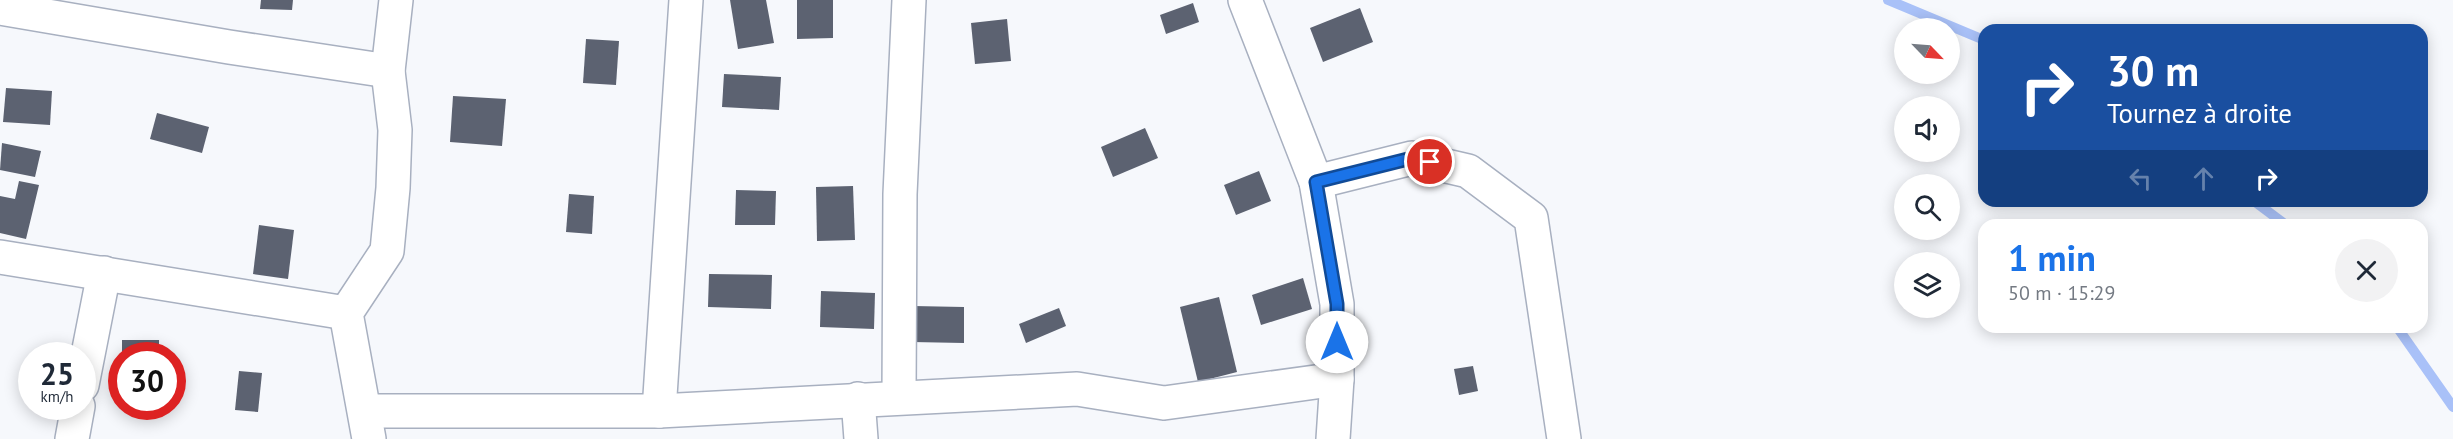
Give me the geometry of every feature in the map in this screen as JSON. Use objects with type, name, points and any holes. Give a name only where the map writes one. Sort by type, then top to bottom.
[{"type":"street","points":[[396,0],[388,71],[395,130],[393,188],[387,251],[346,313],[367,425],[1077,389],[1164,403],[1337,379]]},
{"type":"street","points":[[659,411],[686,0]]},
{"type":"street","points":[[899,397],[900,194],[909,0]]},
{"type":"street","points":[[1245,0],[1316,182],[1337,304],[1337,379],[1333,439]]},
{"type":"street","points":[[0,8],[388,71]]},
{"type":"street","points":[[1316,182],[1412,158],[1468,171],[1531,218],[1564,439]]},
{"type":"street","points":[[0,257],[346,313]]},
{"type":"street","points":[[90,342],[104,273]]},
{"type":"street","points":[[858,399],[861,439]]},
{"type":"street","points":[[72,439],[75,420]]},
{"type":"building","points":[[261,0],[293,0],[292,10],[260,9]]},
{"type":"building","points":[[730,0],[766,0],[774,43],[738,49]]},
{"type":"building","points":[[797,0],[833,0],[833,38],[797,39]]},
{"type":"building","points":[[1193,3],[1199,22],[1166,34],[1160,15]]},
{"type":"building","points":[[1360,8],[1373,42],[1323,62],[1310,28]]},
{"type":"building","points":[[1007,19],[1011,61],[975,64],[971,23]]},
{"type":"building","points":[[586,39],[619,41],[616,85],[583,83]]},
{"type":"building","points":[[724,74],[781,77],[779,110],[722,107]]},
{"type":"building","points":[[6,88],[52,91],[50,125],[3,122]]},
{"type":"building","points":[[453,96],[506,99],[502,146],[450,142]]},
{"type":"building","points":[[157,113],[209,127],[202,153],[150,139]]},
{"type":"building","points":[[1145,128],[1158,158],[1113,177],[1101,147]]},
{"type":"building","points":[[2,143],[41,151],[35,177],[0,170]]},
{"type":"building","points":[[1259,171],[1271,201],[1236,215],[1224,185]]},
{"type":"building","points":[[19,181],[39,185],[26,239],[0,233],[0,196],[15,199]]},
{"type":"building","points":[[853,186],[855,240],[817,241],[816,187]]},
{"type":"building","points":[[736,190],[776,191],[775,225],[735,225]]},
{"type":"building","points":[[569,194],[594,196],[592,234],[566,232]]},
{"type":"building","points":[[259,225],[294,230],[288,279],[253,274]]},
{"type":"building","points":[[709,274],[772,275],[771,309],[708,307]]},
{"type":"building","points":[[1303,278],[1312,309],[1261,325],[1252,295]]},
{"type":"building","points":[[821,291],[875,293],[874,329],[820,327]]},
{"type":"building","points":[[1219,297],[1237,372],[1198,382],[1180,307]]},
{"type":"building","points":[[913,306],[964,307],[964,343],[912,342]]},
{"type":"building","points":[[1059,308],[1066,326],[1026,343],[1019,324]]},
{"type":"building","points":[[122,340],[159,340],[159,342],[122,342]]},
{"type":"building","points":[[1473,366],[1478,391],[1459,395],[1454,369]]},
{"type":"building","points":[[239,371],[262,373],[258,412],[235,410]]},
{"type":"waterway","points":[[1888,0],[1978,38]]},
{"type":"waterway","points":[[2262,207],[2278,219]]},
{"type":"waterway","points":[[2401,333],[2453,407]]},
{"type":"route","points":[[1337,342],[1337,304],[1316,182],[1412,158],[1430,162]]}]
